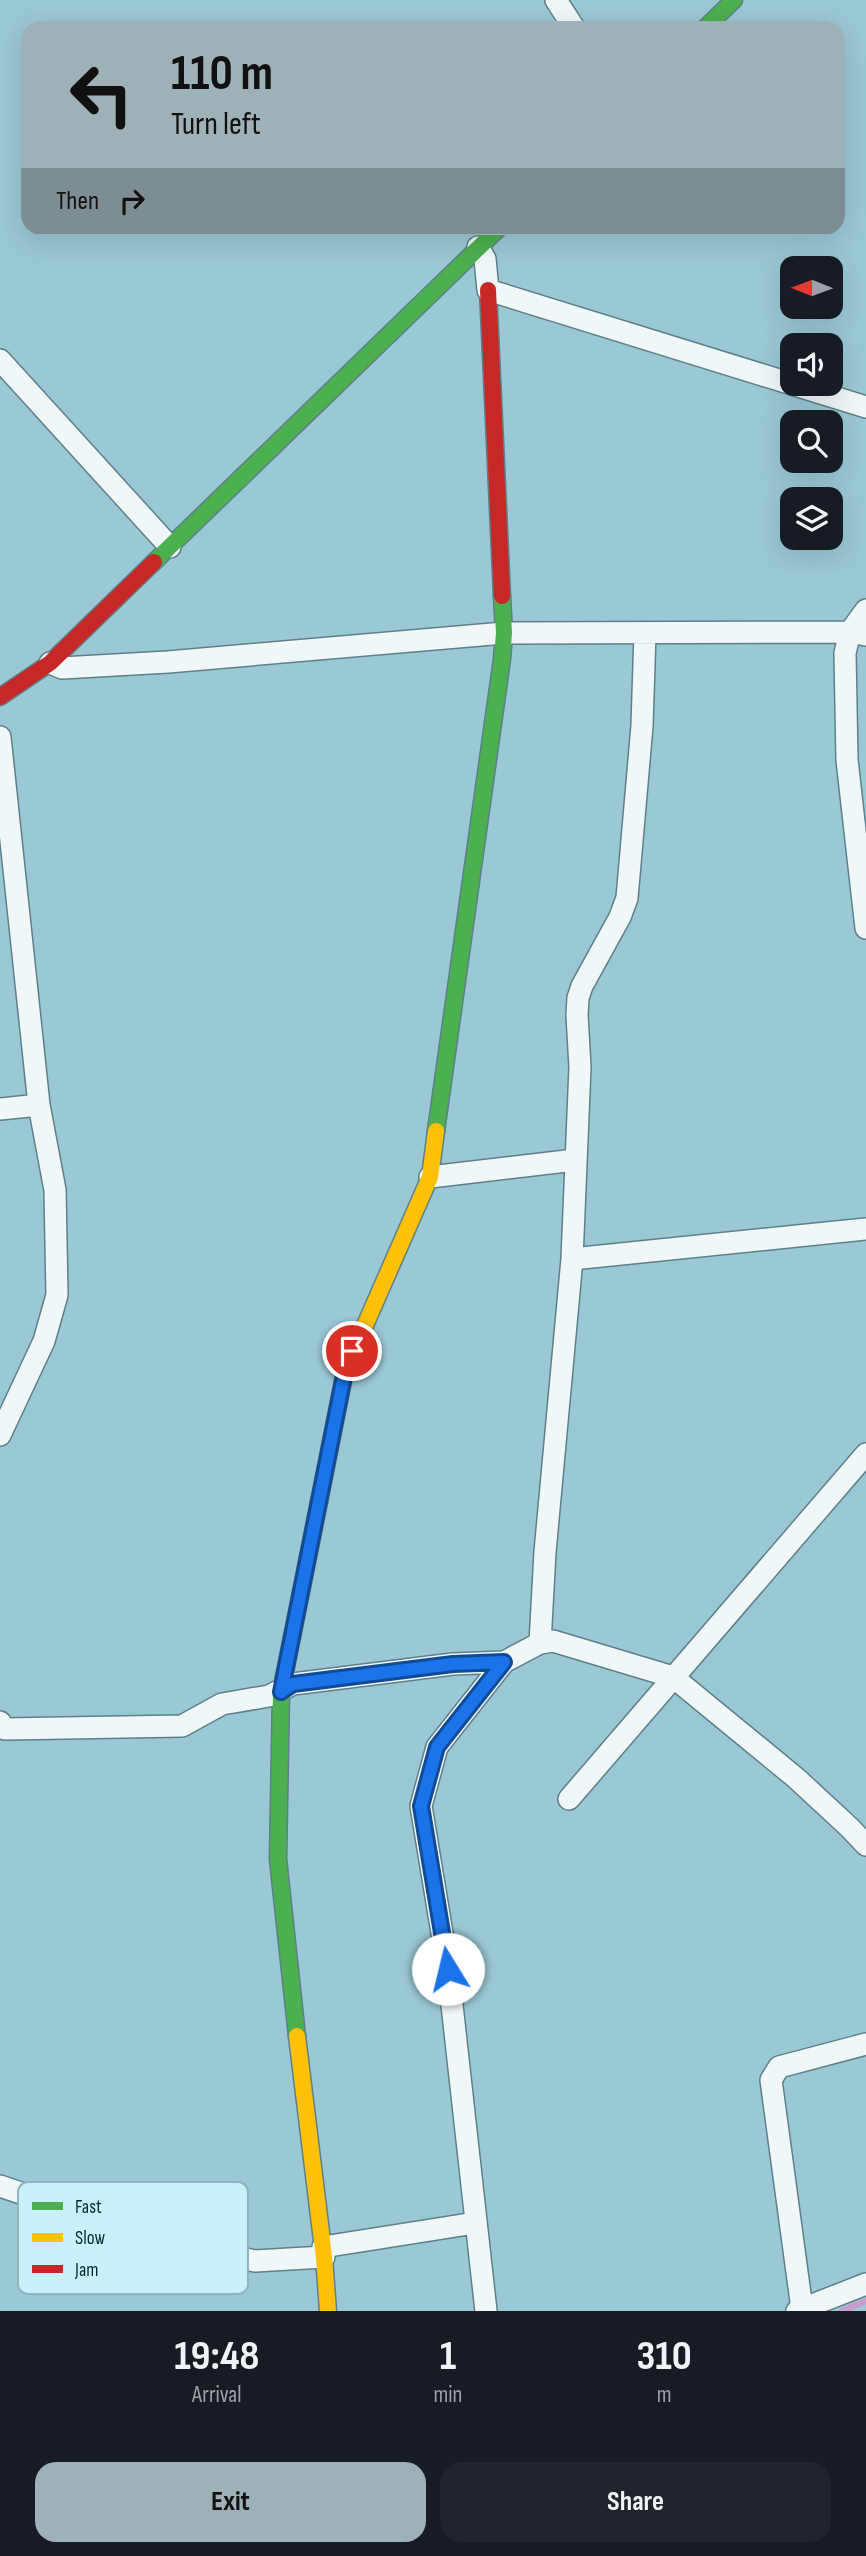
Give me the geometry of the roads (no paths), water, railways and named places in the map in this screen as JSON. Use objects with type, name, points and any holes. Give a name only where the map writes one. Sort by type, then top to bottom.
[{"type":"street","points":[[556,0],[570,21]]},
{"type":"street","points":[[712,21],[734,0]]},
{"type":"street","points":[[0,697],[50,663],[491,235]]},
{"type":"street","points":[[328,2311],[324,2252],[286,1951],[278,1859],[281,1692],[345,1371],[430,1177],[502,659],[504,633],[488,290],[485,259],[478,247]]},
{"type":"street","points":[[488,290],[866,407]]},
{"type":"street","points":[[0,360],[170,547]]},
{"type":"street","points":[[866,610],[858,634],[845,653],[847,761],[866,928]]},
{"type":"street","points":[[50,663],[62,668],[169,662],[504,633],[858,634]]},
{"type":"street","points":[[540,1643],[545,1552],[572,1259],[580,1067],[578,998],[628,898],[642,726],[645,633]]},
{"type":"street","points":[[0,737],[39,1105],[55,1190],[57,1295],[44,1341],[0,1435]]},
{"type":"street","points":[[0,1109],[39,1105]]},
{"type":"street","points":[[430,1177],[575,1160]]},
{"type":"street","points":[[572,1259],[866,1229]]},
{"type":"street","points":[[569,1799],[866,1454]]},
{"type":"street","points":[[486,2311],[448,1969],[421,1806],[437,1747],[504,1662],[540,1643],[553,1641],[673,1677],[796,1778],[866,1845]]},
{"type":"street","points":[[0,1723],[5,1728],[182,1726],[222,1704],[269,1696],[293,1684],[453,1664],[504,1662]]},
{"type":"street","points":[[866,2044],[779,2067],[771,2080],[799,2310],[866,2284]]},
{"type":"street","points":[[0,2186],[18,2192]]},
{"type":"street","points":[[248,2259],[255,2261],[324,2252],[475,2222]]},
{"type":"waterway","points":[[842,2311],[866,2301]]}]
